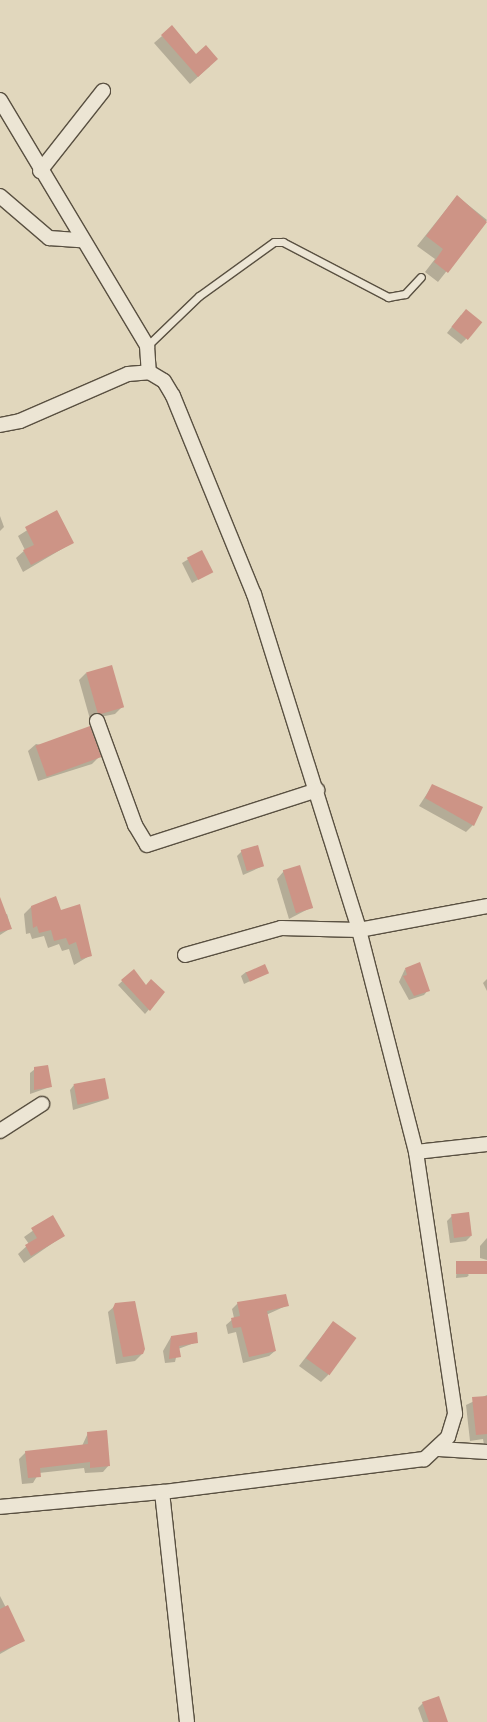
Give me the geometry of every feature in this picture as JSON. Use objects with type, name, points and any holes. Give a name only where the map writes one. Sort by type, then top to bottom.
[{"type":"street","points":[[40,171],[103,91]]},
{"type":"street","points":[[0,100],[81,240],[147,346],[149,372]]},
{"type":"street","points":[[0,196],[49,238],[81,240]]},
{"type":"street","points":[[0,425],[36,415],[128,374],[149,372],[164,381],[173,396],[227,520],[317,790],[359,930],[416,1152],[455,1414],[440,1449],[424,1459],[400,1464],[162,1492],[0,1505]]},
{"type":"street","points":[[97,720],[135,825],[147,845],[317,790]]},
{"type":"street","points":[[185,955],[281,928],[359,930],[487,906]]},
{"type":"street","points":[[0,1131],[42,1104]]},
{"type":"street","points":[[416,1152],[487,1144]]},
{"type":"street","points":[[440,1449],[487,1452]]},
{"type":"street","points":[[162,1492],[188,1722]]},
{"type":"lane","points":[[147,346],[200,296],[274,242],[282,242],[388,297],[405,294],[421,277]]},
{"type":"building","points":[[172,25],[196,54],[206,45],[218,59],[198,77],[161,35]]},
{"type":"building","points":[[457,195],[487,222],[448,273],[434,262],[443,249],[426,236]]},
{"type":"building","points":[[466,309],[482,322],[468,340],[452,327]]},
{"type":"building","points":[[57,510],[74,543],[31,565],[23,550],[34,545],[25,527]]},
{"type":"building","points":[[202,550],[213,572],[198,580],[187,558]]},
{"type":"building","points":[[112,665],[124,707],[98,715],[86,672]]},
{"type":"building","points":[[90,726],[101,757],[47,777],[35,746]]},
{"type":"building","points":[[432,784],[483,807],[474,826],[425,798]]},
{"type":"building","points":[[258,845],[264,866],[247,871],[241,850]]},
{"type":"building","points":[[300,865],[313,908],[296,913],[283,870]]},
{"type":"building","points":[[56,896],[61,910],[80,904],[92,956],[81,959],[76,942],[69,945],[66,938],[54,941],[51,930],[39,933],[37,926],[33,928],[31,906]]},
{"type":"building","points":[[0,897],[12,929],[0,932]]},
{"type":"building","points":[[420,962],[430,991],[414,996],[403,976],[407,975],[405,968]]},
{"type":"building","points":[[265,964],[269,973],[250,982],[246,973]]},
{"type":"building","points":[[134,969],[146,985],[151,979],[165,992],[150,1011],[121,980]]},
{"type":"building","points":[[48,1065],[52,1087],[34,1090],[34,1067]]},
{"type":"building","points":[[105,1078],[109,1099],[78,1105],[74,1084]]},
{"type":"building","points":[[469,1212],[472,1236],[454,1238],[451,1214]]},
{"type":"building","points":[[53,1215],[65,1236],[31,1256],[25,1245],[37,1238],[31,1228]]},
{"type":"building","points":[[456,1261],[487,1261],[487,1274],[456,1274]]},
{"type":"building","points":[[286,1294],[289,1306],[267,1311],[276,1351],[249,1357],[241,1327],[233,1328],[231,1318],[240,1316],[237,1302]]},
{"type":"building","points":[[135,1301],[145,1349],[143,1354],[123,1357],[113,1308],[115,1303]]},
{"type":"building","points":[[333,1321],[356,1338],[329,1375],[306,1358]]},
{"type":"building","points":[[197,1332],[198,1343],[179,1346],[181,1357],[169,1359],[171,1336]]},
{"type":"building","points":[[487,1396],[487,1434],[476,1435],[472,1397]]},
{"type":"building","points":[[107,1430],[110,1466],[90,1468],[90,1462],[40,1468],[41,1477],[28,1478],[25,1451],[88,1444],[87,1432]]},
{"type":"building","points":[[8,1605],[25,1641],[0,1652],[0,1609]]},
{"type":"building","points":[[439,1696],[448,1722],[429,1722],[422,1702]]}]
